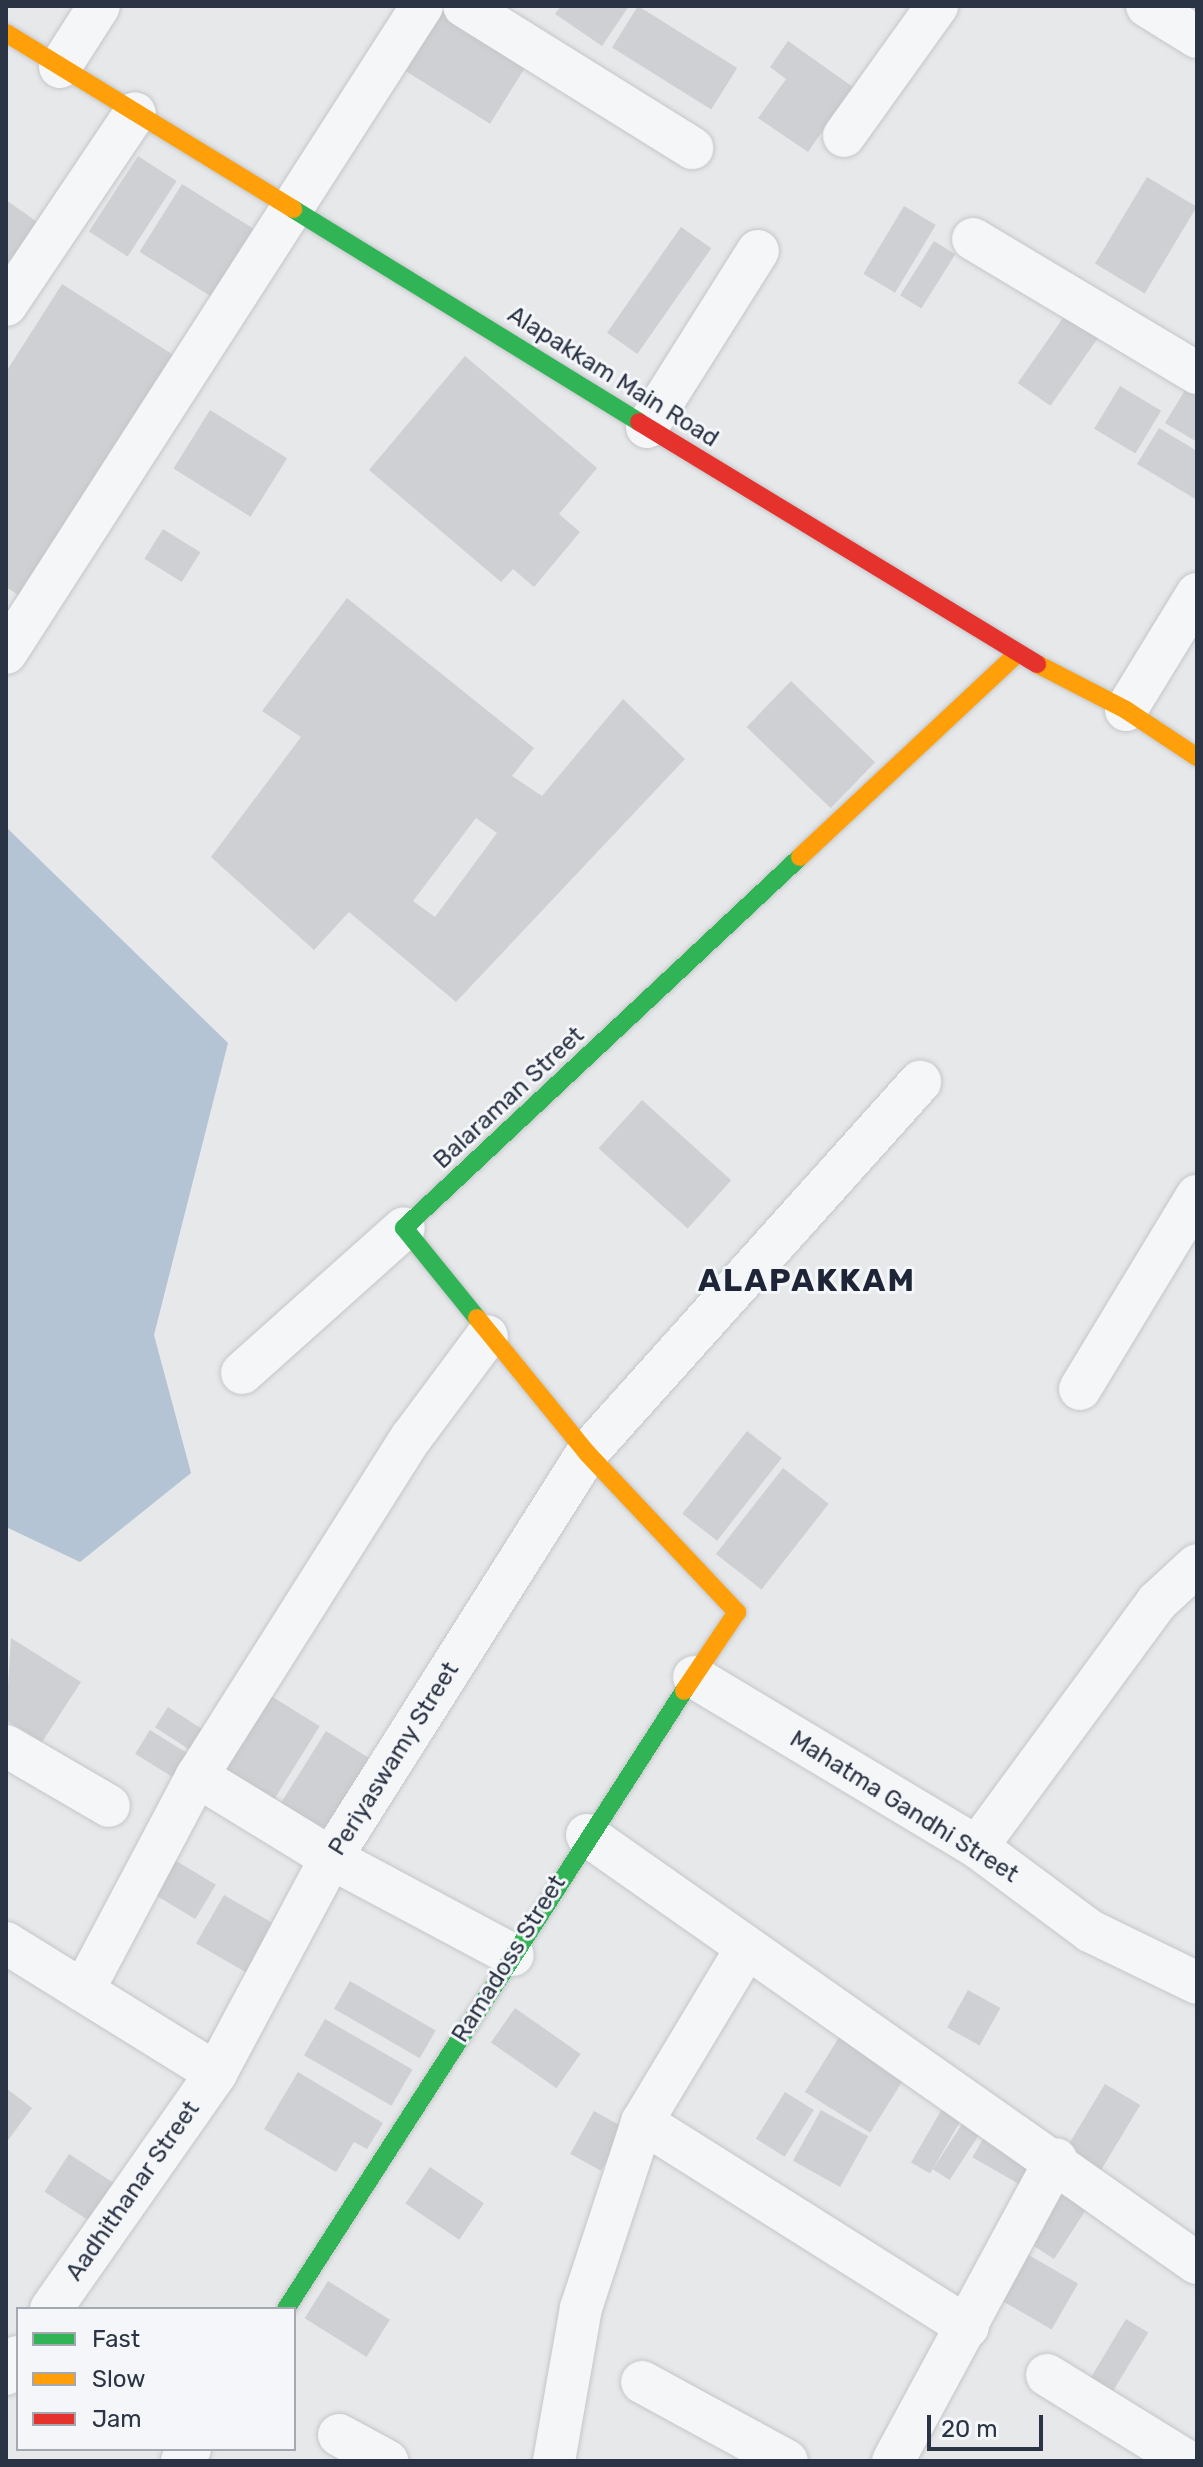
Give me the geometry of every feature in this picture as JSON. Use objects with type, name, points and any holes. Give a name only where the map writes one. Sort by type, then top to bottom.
[{"type":"street","points":[[60,67],[99,6]]},
{"type":"street","points":[[6,653],[422,6]]},
{"type":"street","points":[[464,6],[692,148]]},
{"type":"street","points":[[844,136],[937,6]]},
{"type":"street","points":[[1147,6],[1197,37]]},
{"type":"street","name":"Alapakkam Main Road","points":[[6,33],[1017,654],[1126,710],[1197,757]]},
{"type":"street","points":[[6,305],[135,113]]},
{"type":"street","points":[[973,239],[1197,373]]},
{"type":"street","points":[[647,427],[758,251]]},
{"type":"street","points":[[1126,710],[1197,594]]},
{"type":"street","name":"Balaraman Street","points":[[404,1228],[1017,654]]},
{"type":"street","name":"Periyaswamy Street","points":[[216,2073],[331,1858],[587,1453],[920,1082]]},
{"type":"street","points":[[1080,1389],[1197,1196]]},
{"type":"street","points":[[242,1373],[404,1228],[487,1336],[587,1453]]},
{"type":"street","points":[[83,1991],[197,1776],[411,1438],[487,1336]]},
{"type":"street","name":"Ramadoss Street","points":[[287,2307],[587,1835],[737,1612],[587,1453]]},
{"type":"street","points":[[977,1847],[1157,1602],[1197,1565]]},
{"type":"street","name":"Mahatma Gandhi Street","points":[[694,1677],[977,1847],[1090,1931],[1197,1983]]},
{"type":"street","points":[[6,1746],[109,1806]]},
{"type":"street","points":[[197,1776],[331,1858],[513,1955]]},
{"type":"street","points":[[587,1835],[746,1949],[1056,2159],[1197,2263]]},
{"type":"street","points":[[6,1943],[216,2073]]},
{"type":"street","points":[[554,2461],[581,2308],[642,2122],[746,1949]]},
{"type":"street","name":"Aadhithanar Street","points":[[52,2307],[216,2073]]},
{"type":"street","points":[[642,2122],[968,2327]]},
{"type":"street","points":[[893,2461],[1056,2159]]},
{"type":"street","points":[[1047,2375],[1186,2461]]},
{"type":"street","points":[[642,2382],[787,2461]]},
{"type":"street","points":[[339,2435],[387,2461]]},
{"type":"water","points":[[6,827],[228,1043],[154,1335],[191,1473],[80,1562],[6,1527]]},
{"type":"building","points":[[561,6],[629,6],[602,46],[555,14]]},
{"type":"building","points":[[638,6],[737,68],[711,110],[612,48]]},
{"type":"building","points":[[442,10],[528,64],[490,124],[404,70]]},
{"type":"building","points":[[788,41],[853,87],[808,152],[758,118],[786,79],[770,67]]},
{"type":"building","points":[[138,156],[177,181],[128,257],[89,231]]},
{"type":"building","points":[[1147,177],[1197,207],[1145,293],[1095,264]]},
{"type":"building","points":[[182,184],[267,237],[224,305],[140,252]]},
{"type":"building","points":[[6,200],[50,231],[6,270]]},
{"type":"building","points":[[904,206],[936,225],[895,293],[863,274]]},
{"type":"building","points":[[681,227],[711,248],[637,354],[607,333]]},
{"type":"building","points":[[934,241],[955,254],[921,309],[900,295]]},
{"type":"building","points":[[62,284],[175,356],[23,598],[6,587],[6,372]]},
{"type":"building","points":[[1075,301],[1108,324],[1050,406],[1018,383]]},
{"type":"building","points":[[465,356],[597,468],[559,514],[580,532],[534,587],[513,569],[501,582],[369,470]]},
{"type":"building","points":[[1190,382],[1197,386],[1197,442],[1165,423]]},
{"type":"building","points":[[1120,386],[1161,411],[1135,454],[1094,429]]},
{"type":"building","points":[[210,410],[287,458],[251,517],[173,469]]},
{"type":"building","points":[[1159,428],[1197,451],[1197,500],[1137,464]]},
{"type":"building","points":[[163,529],[200,552],[182,582],[144,559]]},
{"type":"building","points":[[347,598],[534,748],[512,776],[542,796],[623,699],[685,759],[456,1002],[349,912],[314,950],[211,857],[301,737],[262,711]],"holes":[[[476,818],[497,833],[435,917],[413,901]]]},
{"type":"building","points":[[791,681],[875,762],[831,808],[747,727]]},
{"type":"building","points":[[642,1100],[731,1180],[688,1229],[599,1148]]},
{"type":"building","points":[[747,1431],[782,1458],[717,1541],[682,1514]]},
{"type":"building","points":[[783,1468],[829,1504],[762,1590],[716,1554]]},
{"type":"building","points":[[11,1638],[81,1682],[42,1742],[6,1720]]},
{"type":"building","points":[[268,1694],[320,1726],[270,1805],[219,1773]]},
{"type":"building","points":[[168,1707],[207,1732],[194,1752],[155,1727]]},
{"type":"building","points":[[150,1730],[194,1758],[179,1781],[135,1754]]},
{"type":"building","points":[[326,1731],[380,1765],[333,1841],[278,1807]]},
{"type":"building","points":[[173,1859],[216,1885],[195,1919],[152,1893]]},
{"type":"building","points":[[224,1895],[277,1926],[249,1974],[196,1943]]},
{"type":"building","points":[[350,1981],[436,2030],[420,2058],[334,2009]]},
{"type":"building","points":[[968,1990],[1000,2008],[980,2046],[947,2028]]},
{"type":"building","points":[[515,2008],[581,2054],[556,2088],[491,2042]]},
{"type":"building","points":[[325,2019],[412,2070],[391,2106],[304,2055]]},
{"type":"building","points":[[843,2031],[908,2072],[870,2133],[805,2092]]},
{"type":"building","points":[[298,2072],[383,2123],[367,2149],[354,2142],[336,2172],[264,2129]]},
{"type":"building","points":[[1105,2084],[1140,2105],[1099,2173],[1064,2152]]},
{"type":"building","points":[[6,2088],[32,2108],[6,2143]]},
{"type":"building","points":[[785,2092],[814,2110],[785,2157],[756,2139]]},
{"type":"building","points":[[946,2102],[965,2113],[930,2174],[911,2163]]},
{"type":"building","points":[[821,2110],[868,2136],[840,2187],[793,2161]]},
{"type":"building","points":[[594,2111],[625,2128],[601,2171],[570,2154]]},
{"type":"building","points":[[966,2118],[983,2129],[950,2180],[933,2169]]},
{"type":"building","points":[[990,2127],[1047,2160],[1030,2190],[973,2157]]},
{"type":"building","points":[[69,2154],[127,2192],[102,2229],[44,2192]]},
{"type":"building","points":[[430,2167],[484,2203],[459,2240],[405,2203]]},
{"type":"building","points":[[1067,2184],[1092,2200],[1054,2259],[1029,2243]]},
{"type":"building","points":[[1027,2254],[1078,2284],[1052,2329],[1000,2300]]},
{"type":"building","points":[[328,2281],[390,2320],[367,2357],[305,2318]]},
{"type":"building","points":[[1126,2319],[1148,2332],[1111,2394],[1089,2381]]},
{"type":"traffic: fast","points":[[293,209],[639,422]]},
{"type":"traffic: fast","points":[[477,1318],[404,1228],[800,857]]},
{"type":"traffic: fast","points":[[287,2307],[684,1691]]},
{"type":"traffic: slow","points":[[6,33],[293,209]]},
{"type":"traffic: slow","points":[[800,857],[1017,654]]},
{"type":"traffic: slow","points":[[1037,664],[1126,710],[1197,757]]},
{"type":"traffic: slow","points":[[477,1318],[587,1453],[737,1612],[684,1691]]},
{"type":"traffic: jam","points":[[639,422],[1037,664]]},
{"type":"district","name":"ALAPAKKAM","points":[[807,1280]]}]
